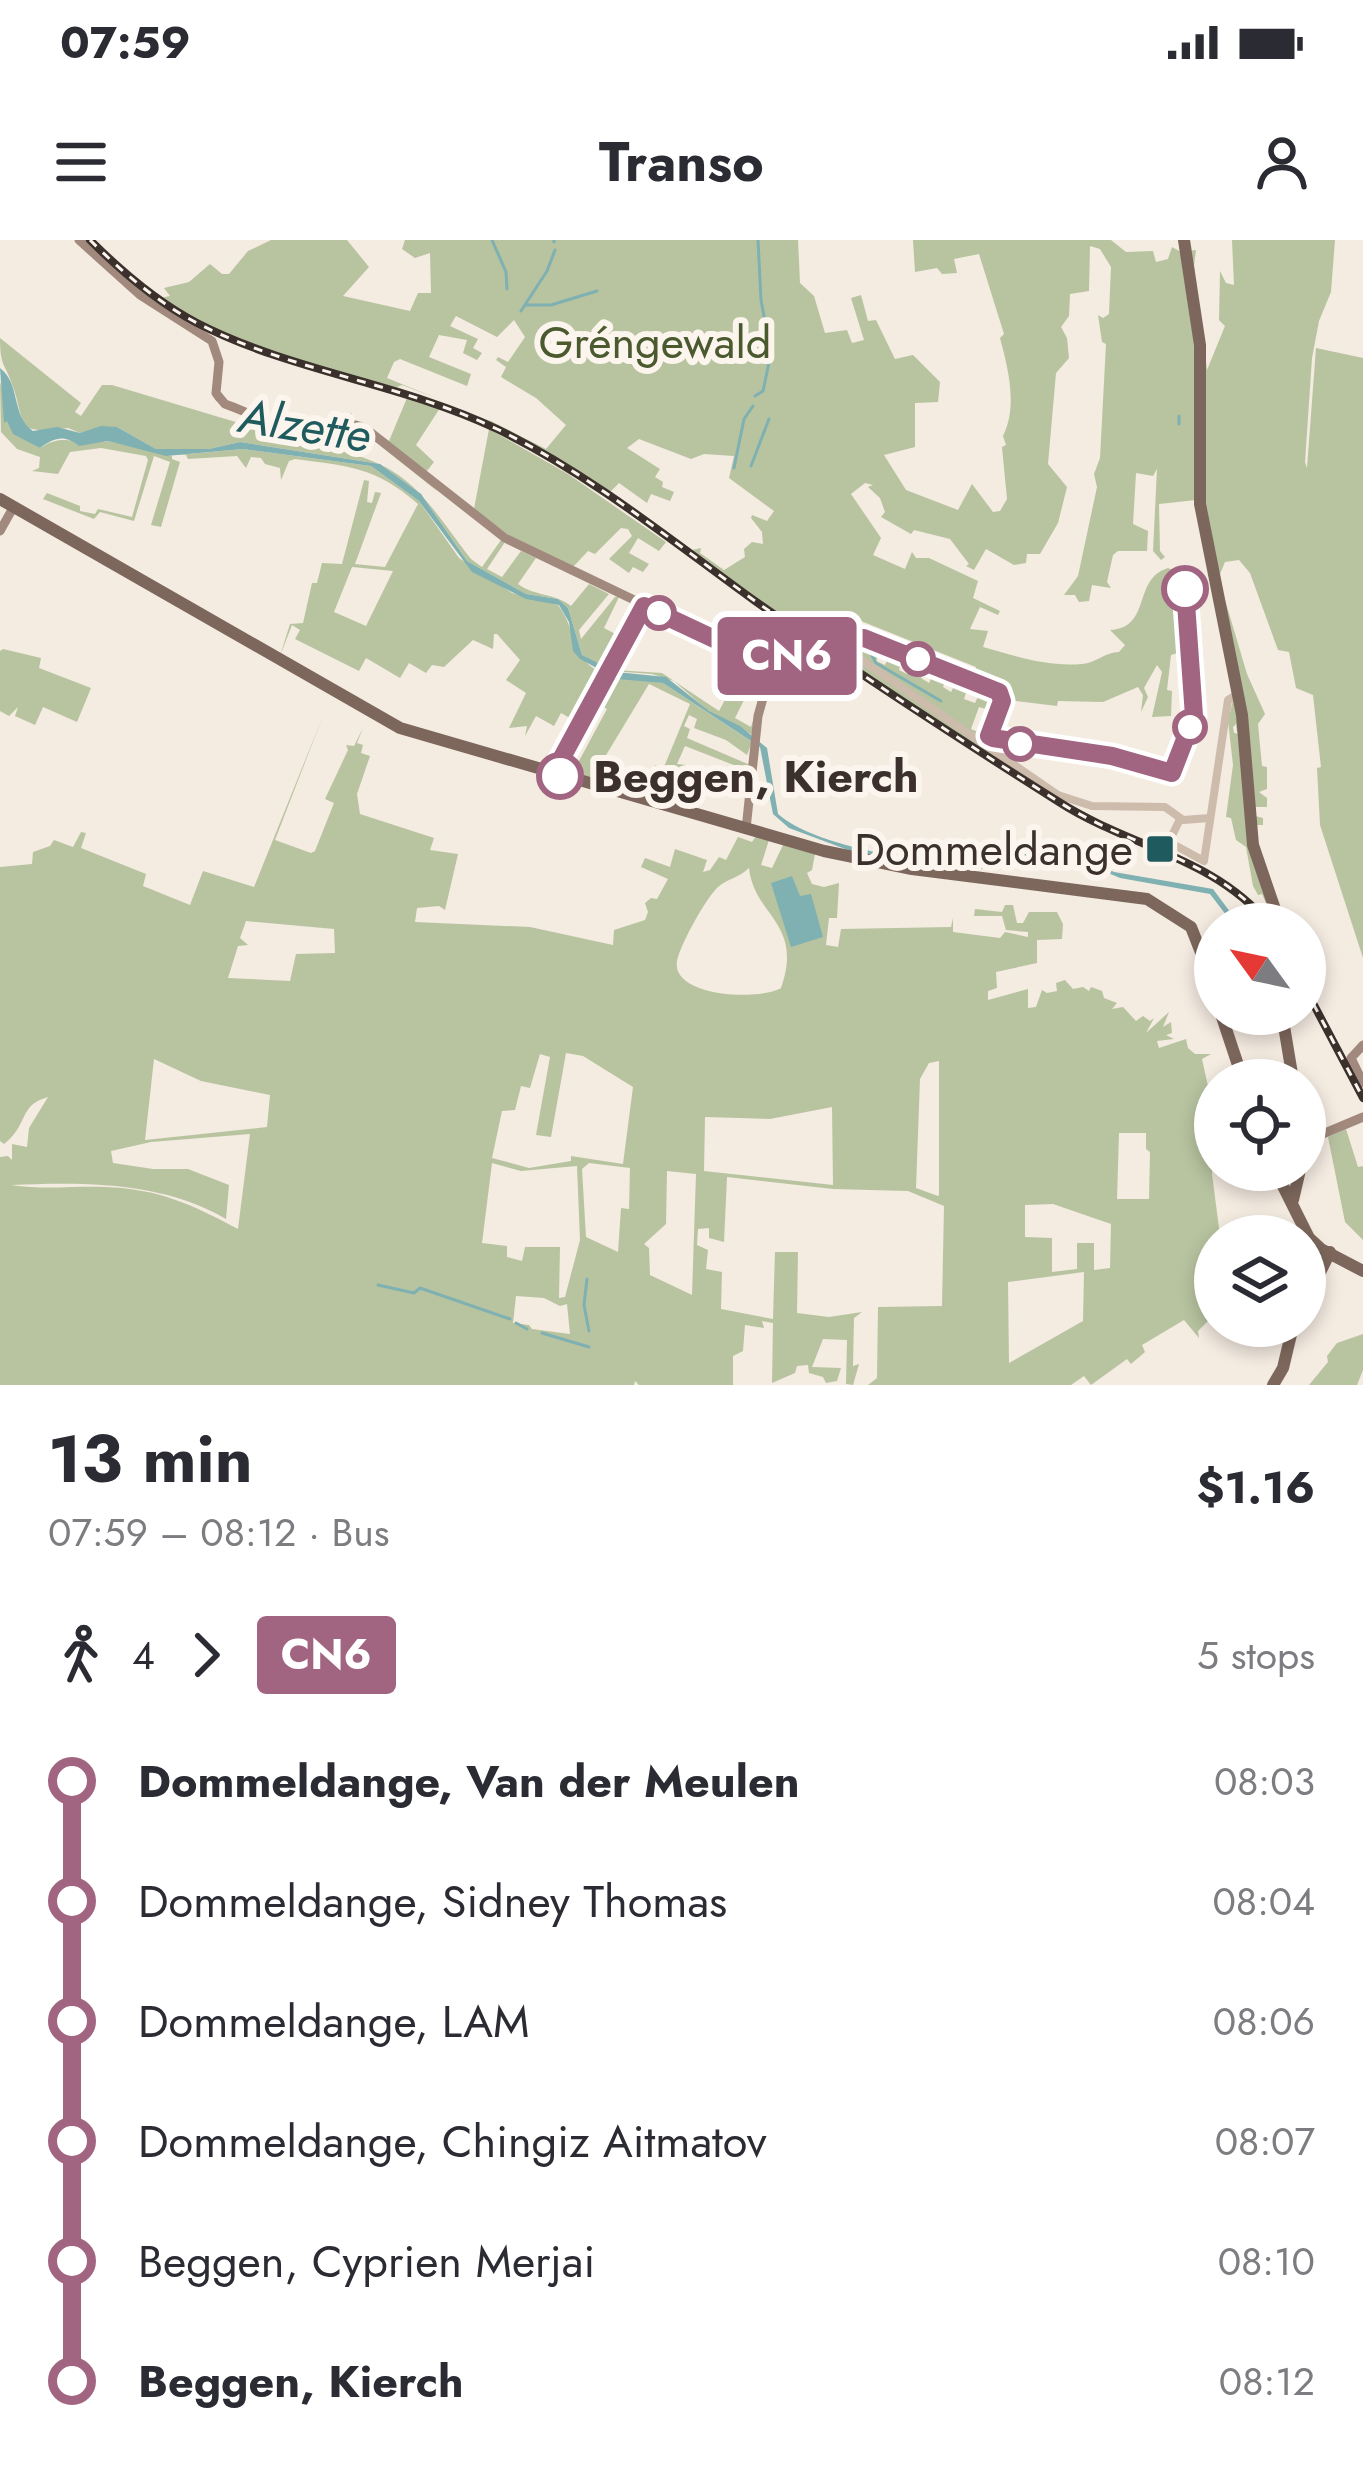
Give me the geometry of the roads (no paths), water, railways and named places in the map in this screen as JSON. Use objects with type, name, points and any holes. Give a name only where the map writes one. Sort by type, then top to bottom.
[{"type":"main road","points":[[79,240],[140,295],[212,341],[219,355],[219,398],[225,404],[287,426],[356,424],[503,536],[772,666],[756,731],[746,830]]},
{"type":"main road","points":[[1184,240],[1200,345],[1198,474],[1205,535],[1238,694],[1251,834],[1273,903]]},
{"type":"main road","points":[[0,499],[400,728],[746,830],[890,866],[1138,896],[1183,920],[1194,933]]},
{"type":"main road","points":[[0,531],[14,506]]},
{"type":"main road","points":[[1363,1047],[1355,1053],[1353,1064],[1363,1083]]},
{"type":"main road","points":[[1326,1134],[1363,1117]]},
{"type":"main road","points":[[1296,1191],[1303,1228],[1315,1245],[1363,1271]]},
{"type":"main road","points":[[1326,1259],[1329,1251]]},
{"type":"main road","points":[[1273,1385],[1288,1347]]},
{"type":"street","points":[[772,666],[781,663],[810,628],[819,630],[1058,795],[1092,806],[1165,807],[1180,819],[1210,818]]},
{"type":"street","points":[[1180,819],[1169,842],[1204,861],[1228,700],[1238,694]]},
{"type":"water","name":"Alzette","points":[[0,368],[33,431],[57,427],[80,433],[117,427],[156,449],[209,449],[240,442],[380,464],[421,494],[467,561],[526,594],[558,599],[568,608],[582,655],[616,672],[666,677],[767,748],[778,814],[795,825],[865,850],[961,866],[978,867],[1041,850],[1085,857],[1114,872],[1213,889],[1223,903],[1217,903],[1210,894],[1120,878],[1075,859],[1025,856],[977,870],[909,863],[848,850],[789,828],[773,814],[760,747],[663,683],[617,679],[580,659],[573,651],[569,622],[559,605],[526,599],[472,572],[419,501],[371,466],[243,449],[166,456],[108,441],[79,446],[59,439],[40,448],[13,434],[4,423]]},
{"type":"water","points":[[792,876],[800,896],[811,894],[823,937],[791,947],[771,883]]},
{"type":"waterway","points":[[492,240],[506,272],[507,289]]},
{"type":"waterway","points":[[755,396],[763,391],[771,353],[761,300],[758,240]]},
{"type":"waterway","points":[[521,311],[555,250]]},
{"type":"waterway","points":[[525,305],[551,305],[597,291]]},
{"type":"waterway","points":[[734,468],[744,419],[753,406]]},
{"type":"waterway","points":[[1179,416],[1179,424]]},
{"type":"waterway","points":[[751,466],[769,419]]},
{"type":"waterway","points":[[1195,595],[1197,629]]},
{"type":"waterway","points":[[866,644],[876,663],[941,701]]},
{"type":"waterway","points":[[587,1279],[584,1305],[589,1331]]},
{"type":"waterway","points":[[378,1285],[414,1293],[420,1288],[510,1319]]},
{"type":"waterway","points":[[516,1323],[527,1329]]},
{"type":"waterway","points":[[542,1333],[589,1347]]},
{"type":"railway","points":[[90,240],[168,306],[233,340],[460,413],[531,447],[598,487],[792,627],[1059,802],[1197,868],[1249,903]]},
{"type":"railway","points":[[1326,1028],[1363,1098]]},
{"type":"place","name":"Beggen, Kierch","points":[[560,776]]},
{"type":"place","name":"Dommeldange","points":[[1160,849]]},
{"type":"park label","name":"Gréngewald","points":[[655,342]]}]
